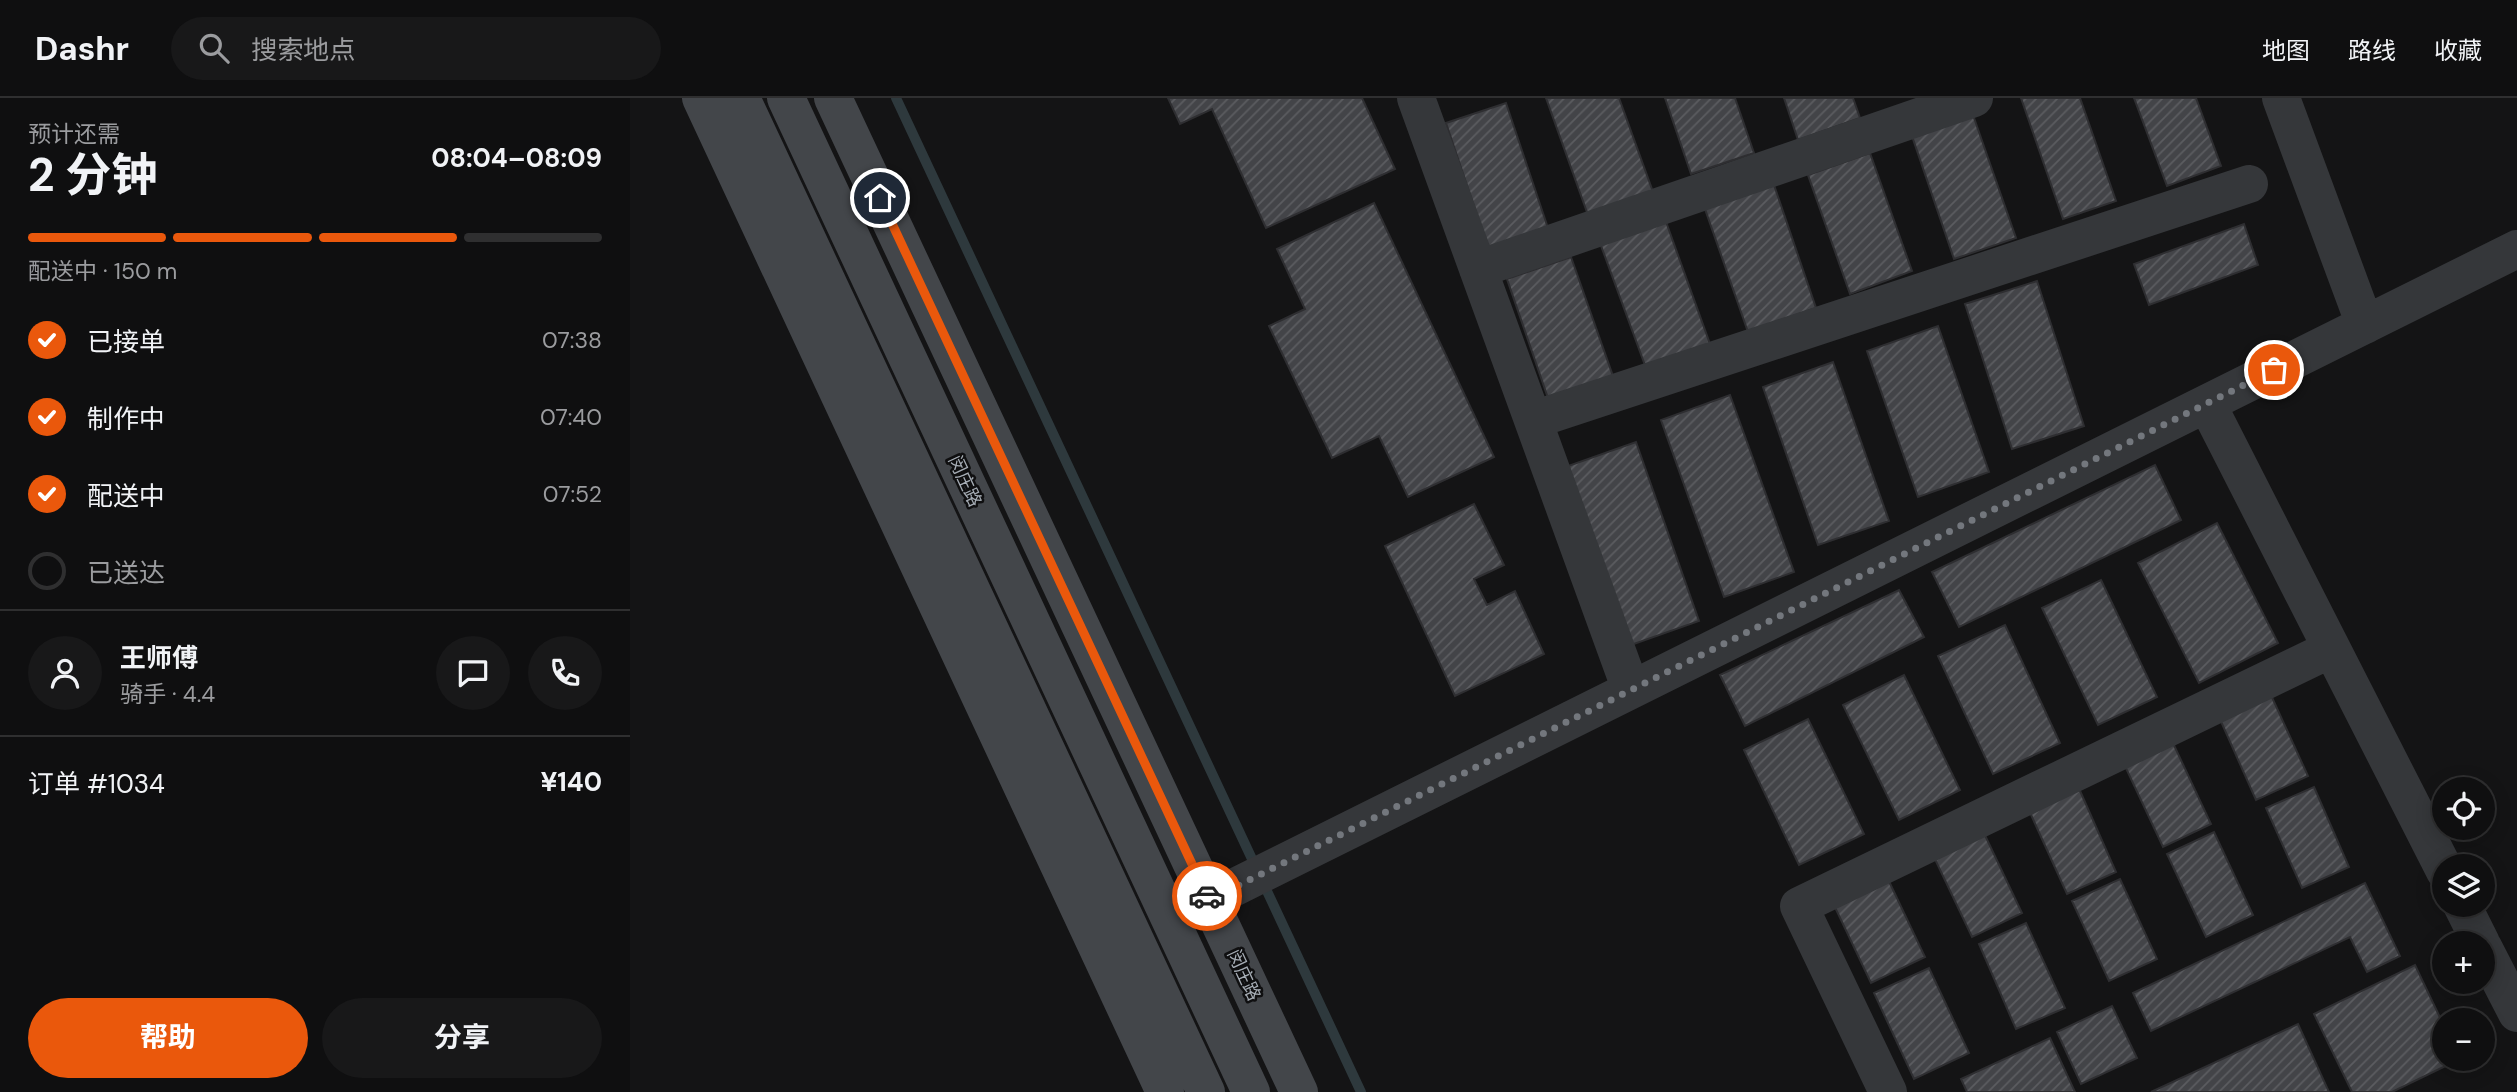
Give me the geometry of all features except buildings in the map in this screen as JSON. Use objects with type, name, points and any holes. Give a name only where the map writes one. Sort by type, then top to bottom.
[{"type":"street","points":[[701,98],[1165,1092]]},
{"type":"street","points":[[741,98],[1206,1092]]},
{"type":"street","name":"闵庄路","points":[[786,98],[1251,1092]]},
{"type":"street","name":"闵庄路","points":[[833,98],[1299,1092]]},
{"type":"street","points":[[1416,98],[1631,690]]},
{"type":"street","points":[[1478,269],[1974,98]]},
{"type":"street","points":[[2281,98],[2365,325]]},
{"type":"street","points":[[1533,420],[2249,184]]},
{"type":"street","points":[[1209,900],[2517,249]]},
{"type":"street","points":[[2207,404],[2436,854]]},
{"type":"street","points":[[1888,1092],[1799,906],[2331,649]]},
{"type":"street","points":[[2495,970],[2517,1013]]},
{"type":"waterway","points":[[896,98],[1361,1092]]},
{"type":"way so far","points":[[1207,896],[1209,900],[2274,370]]},
{"type":"route","points":[[880,198],[1207,896]]}]
